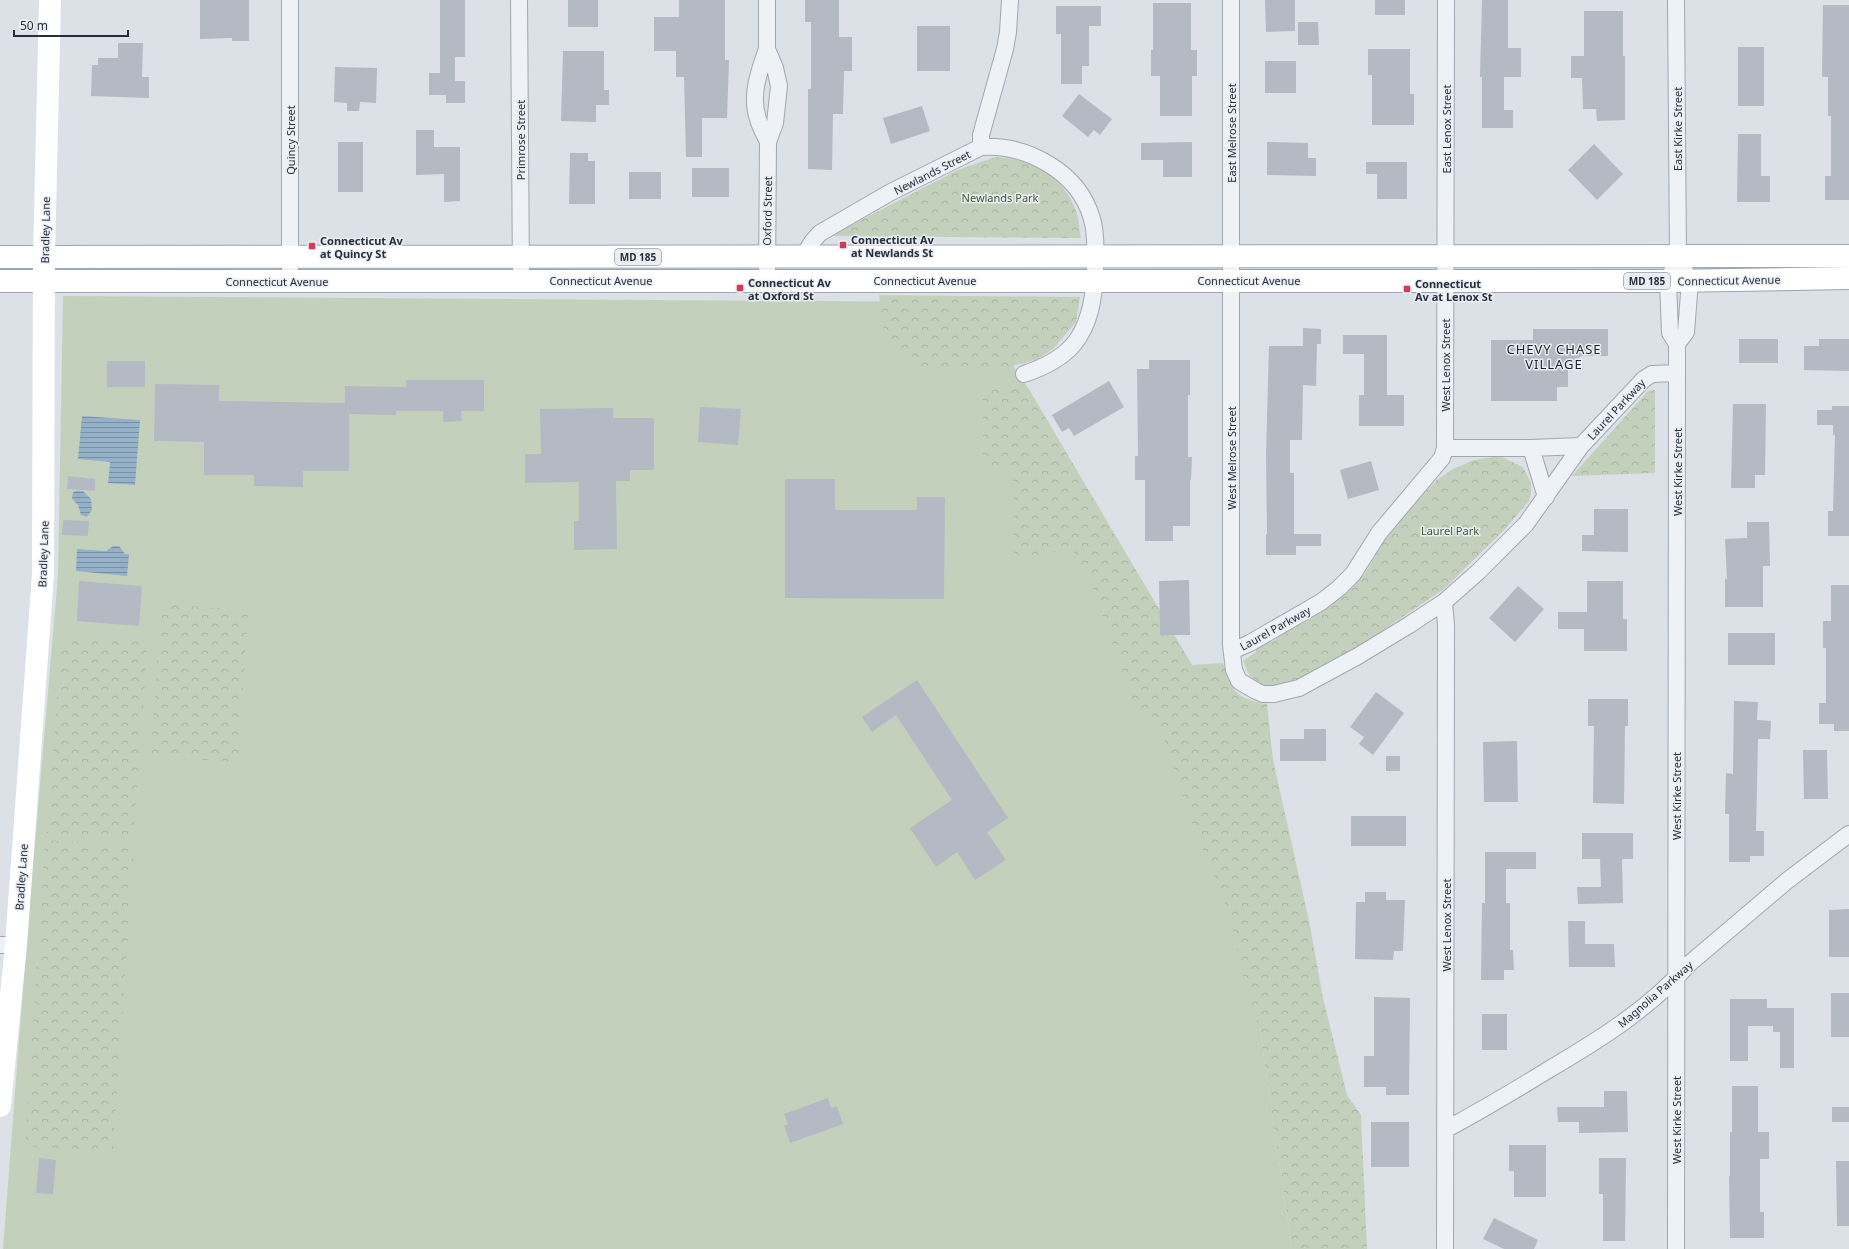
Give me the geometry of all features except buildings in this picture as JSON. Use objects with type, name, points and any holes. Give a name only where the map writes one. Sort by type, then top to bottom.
[{"type":"main road","name":"Bradley Lane","points":[[0,1106],[8,945],[43,574],[44,257],[50,0]]},
{"type":"main road","name":"Connecticut Avenue","points":[[0,257],[804,258],[1095,268],[1231,268],[1445,258],[1849,256]]},
{"type":"main road","name":"Connecticut Avenue","points":[[0,281],[767,280],[1095,268]]},
{"type":"main road","name":"Connecticut Avenue","points":[[1231,268],[1445,281],[1690,281],[1849,278]]},
{"type":"street","name":"Quincy Street","points":[[290,0],[290,281]]},
{"type":"street","name":"Primrose Street","points":[[519,0],[520,280]]},
{"type":"street","name":"Oxford Street","points":[[767,0],[767,49],[760,68],[756,86],[755,105],[758,119],[768,142]]},
{"type":"street","name":"Newlands Street","points":[[804,258],[812,242],[820,233],[891,192],[981,147],[981,135],[1008,32],[1010,0]]},
{"type":"street","name":"East Melrose Street","points":[[1231,0],[1231,268]]},
{"type":"street","name":"East Lenox Street","points":[[1445,258],[1446,0]]},
{"type":"street","name":"East Kirke Street","points":[[1676,0],[1678,258]]},
{"type":"street","name":"Oxford Street","points":[[767,49],[775,68],[779,86],[775,123],[768,142],[767,280]]},
{"type":"street","points":[[981,147],[996,146],[1022,151],[1039,158],[1069,180],[1086,204],[1092,218],[1095,234],[1094,296],[1088,317],[1074,344],[1052,362],[1024,374]]},
{"type":"street","name":"West Lenox Street","points":[[1445,258],[1445,448]]},
{"type":"street","points":[[1678,258],[1690,281]]},
{"type":"street","name":"West Kirke Street","points":[[1676,1249],[1677,344],[1670,333],[1668,281],[1678,258]]},
{"type":"street","name":"West Melrose Street","points":[[1231,268],[1232,651]]},
{"type":"street","name":"West Kirke Street","points":[[1677,344],[1686,332],[1690,281]]},
{"type":"street","name":"Laurel Parkway","points":[[1582,446],[1531,448],[1445,448],[1442,458],[1437,465],[1399,508],[1379,534],[1353,574],[1339,588],[1321,602],[1250,643],[1232,651],[1234,670],[1239,681],[1256,692],[1264,694],[1274,694],[1298,688],[1358,656],[1444,602],[1478,572],[1526,524],[1582,446],[1648,375],[1657,373],[1677,374]]},
{"type":"street","points":[[1531,448],[1546,497]]},
{"type":"street","name":"West Lenox Street","points":[[1444,602],[1446,626],[1445,1249]]},
{"type":"street","name":"Magnolia Parkway","points":[[1445,1130],[1600,1039],[1628,1020],[1676,979],[1689,964],[1788,880],[1849,834]]},
{"type":"green space","name":"Newlands Park","points":[[995,157],[1019,160],[1031,164],[1052,177],[1061,185],[1076,210],[1081,238],[830,236],[958,170]]},
{"type":"green space","points":[[879,295],[1080,297],[1076,322],[1053,349],[1036,360],[992,371],[929,371],[912,366],[885,341]]},
{"type":"green space","points":[[63,296],[970,302],[1028,388],[1192,665],[1260,1031],[1292,1249],[3,1249],[27,937],[58,575]]},
{"type":"green space","points":[[1028,388],[1192,665],[1223,663],[1233,688],[1237,692],[1248,699],[1267,704],[1273,760],[1309,921],[1323,998],[1347,1095],[1361,1115],[1367,1249],[1292,1249],[1260,1031],[1245,985],[1231,919],[1187,809],[1163,736],[1135,706],[1087,573],[1074,552],[1047,552],[1014,563],[1013,465],[983,465],[983,390]]},
{"type":"green space","points":[[1655,390],[1655,473],[1572,476],[1648,391]]},
{"type":"green space","name":"Laurel Park","points":[[1500,456],[1523,467],[1531,483],[1529,501],[1505,529],[1444,589],[1349,653],[1294,684],[1266,688],[1255,687],[1255,680],[1250,676],[1243,661],[1256,652],[1256,647],[1273,641],[1305,619],[1327,607],[1349,591],[1365,573],[1386,538],[1406,513],[1437,480],[1453,469],[1474,460]]},
{"type":"green space","points":[[161,604],[248,610],[238,762],[151,757]]},
{"type":"green space","points":[[62,636],[148,643],[133,839],[47,833]]},
{"type":"green space","points":[[45,840],[134,846],[113,1152],[25,1146]]},
{"type":"water","points":[[82,416],[140,420],[135,485],[108,483],[110,462],[78,459]]},
{"type":"water","points":[[83,491],[91,499],[92,510],[87,517],[81,515],[78,505],[72,499],[73,492]]},
{"type":"water","points":[[113,546],[119,546],[125,554],[129,554],[127,576],[76,571],[77,549],[106,551]]},
{"type":"place","name":"Connecticut Av at Newlands St","points":[[843,245]]},
{"type":"place","name":"Connecticut Av at Quincy St","points":[[312,246]]},
{"type":"place","name":"Connecticut Av at Oxford St","points":[[740,288]]},
{"type":"place","name":"Connecticut Av at Lenox St","points":[[1407,289]]},
{"type":"district","name":"CHEVY CHASE VILLAGE","points":[[1554,356]]}]
